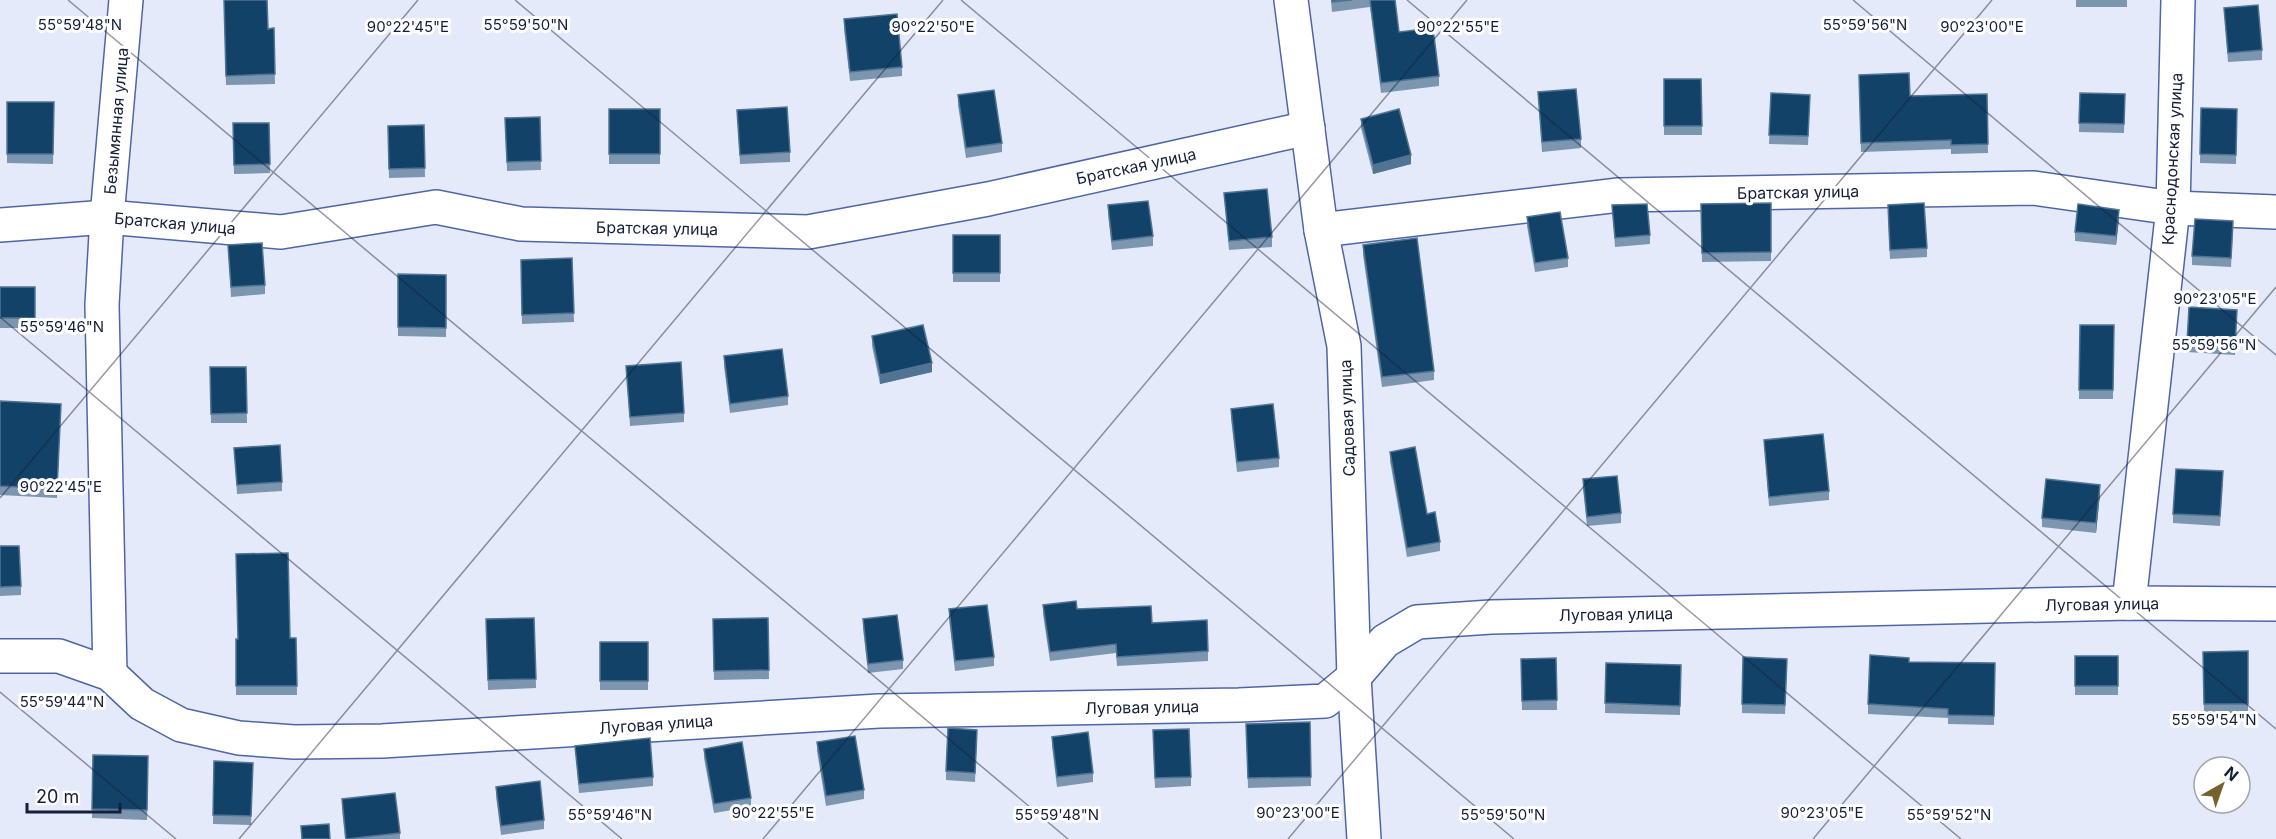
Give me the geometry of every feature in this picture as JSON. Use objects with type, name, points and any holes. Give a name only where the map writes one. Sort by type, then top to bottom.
[{"type":"street","name":"Безымянная улица","points":[[110,674],[102,305],[107,217],[126,0]]},
{"type":"street","name":"Садовая улица","points":[[1291,0],[1321,230],[1344,346],[1354,676],[1364,839]]},
{"type":"street","name":"Краснодонская улица","points":[[2129,603],[2173,208],[2178,0]]},
{"type":"street","name":"Братская улица","points":[[0,225],[107,217],[281,232],[436,207],[522,224],[808,232],[988,199],[1308,128]]},
{"type":"street","name":"Братская улица","points":[[1321,230],[1619,195],[2034,188],[2173,208],[2276,212]]},
{"type":"street","name":"Луговая улица","points":[[0,656],[59,656],[110,674],[142,704],[181,725],[239,738],[294,742],[382,741],[879,711],[1239,705],[1324,701],[1354,676],[1385,641],[1418,622],[1491,617],[2129,603],[2276,604]]},
{"type":"building","points":[[224,0],[267,0],[268,29],[274,28],[275,74],[226,76]]},
{"type":"building","points":[[1370,0],[1395,0],[1399,32],[1433,28],[1439,76],[1381,83]]},
{"type":"building","points":[[2258,5],[2262,50],[2228,53],[2224,8]]},
{"type":"building","points":[[897,14],[902,67],[850,72],[844,19]]},
{"type":"building","points":[[1909,73],[1910,96],[1987,94],[1988,144],[1951,145],[1951,140],[1861,143],[1859,75]]},
{"type":"building","points":[[1664,79],[1701,79],[1702,126],[1664,126]]},
{"type":"building","points":[[1576,89],[1581,139],[1542,142],[1538,92]]},
{"type":"building","points":[[994,90],[1002,143],[966,148],[958,95]]},
{"type":"building","points":[[1771,93],[1810,95],[1808,136],[1769,135]]},
{"type":"building","points":[[2080,93],[2125,94],[2124,124],[2079,123]]},
{"type":"building","points":[[7,102],[54,102],[53,154],[7,154]]},
{"type":"building","points":[[787,107],[790,152],[740,155],[737,110]]},
{"type":"building","points":[[2201,108],[2237,109],[2236,155],[2200,154]]},
{"type":"building","points":[[609,109],[660,109],[660,154],[609,154]]},
{"type":"building","points":[[1399,109],[1411,155],[1373,165],[1361,119]]},
{"type":"building","points":[[540,117],[541,161],[507,162],[505,118]]},
{"type":"building","points":[[233,123],[269,123],[270,164],[234,165]]},
{"type":"building","points":[[424,125],[425,168],[389,169],[388,126]]},
{"type":"building","points":[[1267,189],[1272,237],[1229,241],[1224,193]]},
{"type":"building","points":[[1148,201],[1153,236],[1112,241],[1108,205]]},
{"type":"building","points":[[1771,203],[1771,252],[1702,253],[1701,204]]},
{"type":"building","points":[[1924,203],[1927,248],[1890,250],[1888,205]]},
{"type":"building","points":[[1647,204],[1650,235],[1615,238],[1612,205]]},
{"type":"building","points":[[2078,204],[2119,210],[2116,236],[2075,232]]},
{"type":"building","points":[[1560,212],[1568,258],[1535,263],[1527,217]]},
{"type":"building","points":[[2195,219],[2233,221],[2231,258],[2192,256]]},
{"type":"building","points":[[953,235],[1000,235],[1000,273],[953,273]]},
{"type":"building","points":[[1417,238],[1434,371],[1382,377],[1363,245]]},
{"type":"building","points":[[262,243],[265,285],[231,287],[228,245]]},
{"type":"building","points":[[572,258],[574,313],[522,315],[521,260]]},
{"type":"building","points":[[398,274],[446,275],[446,328],[398,327]]},
{"type":"building","points":[[0,287],[35,287],[35,318],[0,318]]},
{"type":"building","points":[[2189,307],[2237,310],[2235,345],[2187,343]]},
{"type":"building","points":[[923,325],[932,363],[880,375],[872,336]]},
{"type":"building","points":[[2080,325],[2114,325],[2113,390],[2079,390]]},
{"type":"building","points":[[782,349],[788,396],[730,404],[724,356]]},
{"type":"building","points":[[681,362],[684,413],[630,417],[626,366]]},
{"type":"building","points":[[210,367],[246,367],[247,413],[211,414]]},
{"type":"building","points":[[0,401],[61,404],[57,489],[0,486]]},
{"type":"building","points":[[1273,404],[1279,458],[1237,462],[1231,409]]},
{"type":"building","points":[[1823,434],[1829,491],[1769,497],[1764,440]]},
{"type":"building","points":[[280,445],[282,482],[237,485],[234,448]]},
{"type":"building","points":[[1415,447],[1427,514],[1435,512],[1440,542],[1407,548],[1390,452]]},
{"type":"building","points":[[2176,469],[2223,471],[2220,516],[2173,514]]},
{"type":"building","points":[[1617,476],[1621,513],[1587,517],[1583,479]]},
{"type":"building","points":[[2046,479],[2100,485],[2096,523],[2042,518]]},
{"type":"building","points":[[0,546],[19,546],[21,586],[0,587]]},
{"type":"building","points":[[288,553],[290,638],[296,638],[297,686],[236,686],[236,639],[238,639],[236,554]]},
{"type":"building","points":[[1076,601],[1077,609],[1151,606],[1152,623],[1207,620],[1208,651],[1117,657],[1116,644],[1050,652],[1043,605]]},
{"type":"building","points":[[987,605],[994,657],[955,661],[949,609]]},
{"type":"building","points":[[897,615],[903,660],[868,664],[863,619]]},
{"type":"building","points":[[534,618],[536,679],[488,680],[486,619]]},
{"type":"building","points":[[768,618],[769,670],[714,671],[713,619]]},
{"type":"building","points":[[600,642],[648,642],[648,681],[600,681]]},
{"type":"building","points":[[2248,651],[2248,704],[2204,704],[2203,652]]},
{"type":"building","points":[[1870,655],[1909,658],[1909,662],[1995,663],[1994,716],[1948,715],[1948,709],[1868,704]]},
{"type":"building","points":[[2075,656],[2118,656],[2118,686],[2075,686]]},
{"type":"building","points":[[1743,657],[1787,659],[1785,705],[1742,704]]},
{"type":"building","points":[[1556,658],[1557,700],[1522,701],[1521,659]]},
{"type":"building","points":[[1606,663],[1681,665],[1680,706],[1605,703]]},
{"type":"building","points":[[1310,722],[1311,777],[1248,778],[1246,724]]},
{"type":"building","points":[[948,728],[977,730],[975,773],[946,771]]},
{"type":"building","points":[[1189,729],[1191,777],[1155,778],[1153,730]]},
{"type":"building","points":[[1088,732],[1093,773],[1057,777],[1052,737]]},
{"type":"building","points":[[855,736],[864,790],[826,796],[817,742]]},
{"type":"building","points":[[650,738],[653,777],[579,784],[575,746]]},
{"type":"building","points":[[742,742],[751,798],[714,804],[704,749]]},
{"type":"building","points":[[93,755],[148,756],[147,810],[92,809]]},
{"type":"building","points":[[214,761],[253,763],[251,816],[213,815]]},
{"type":"building","points":[[540,781],[544,820],[501,826],[496,787]]},
{"type":"building","points":[[395,793],[400,833],[346,839],[342,799]]},
{"type":"building","points":[[329,824],[330,839],[302,839],[301,826]]}]
